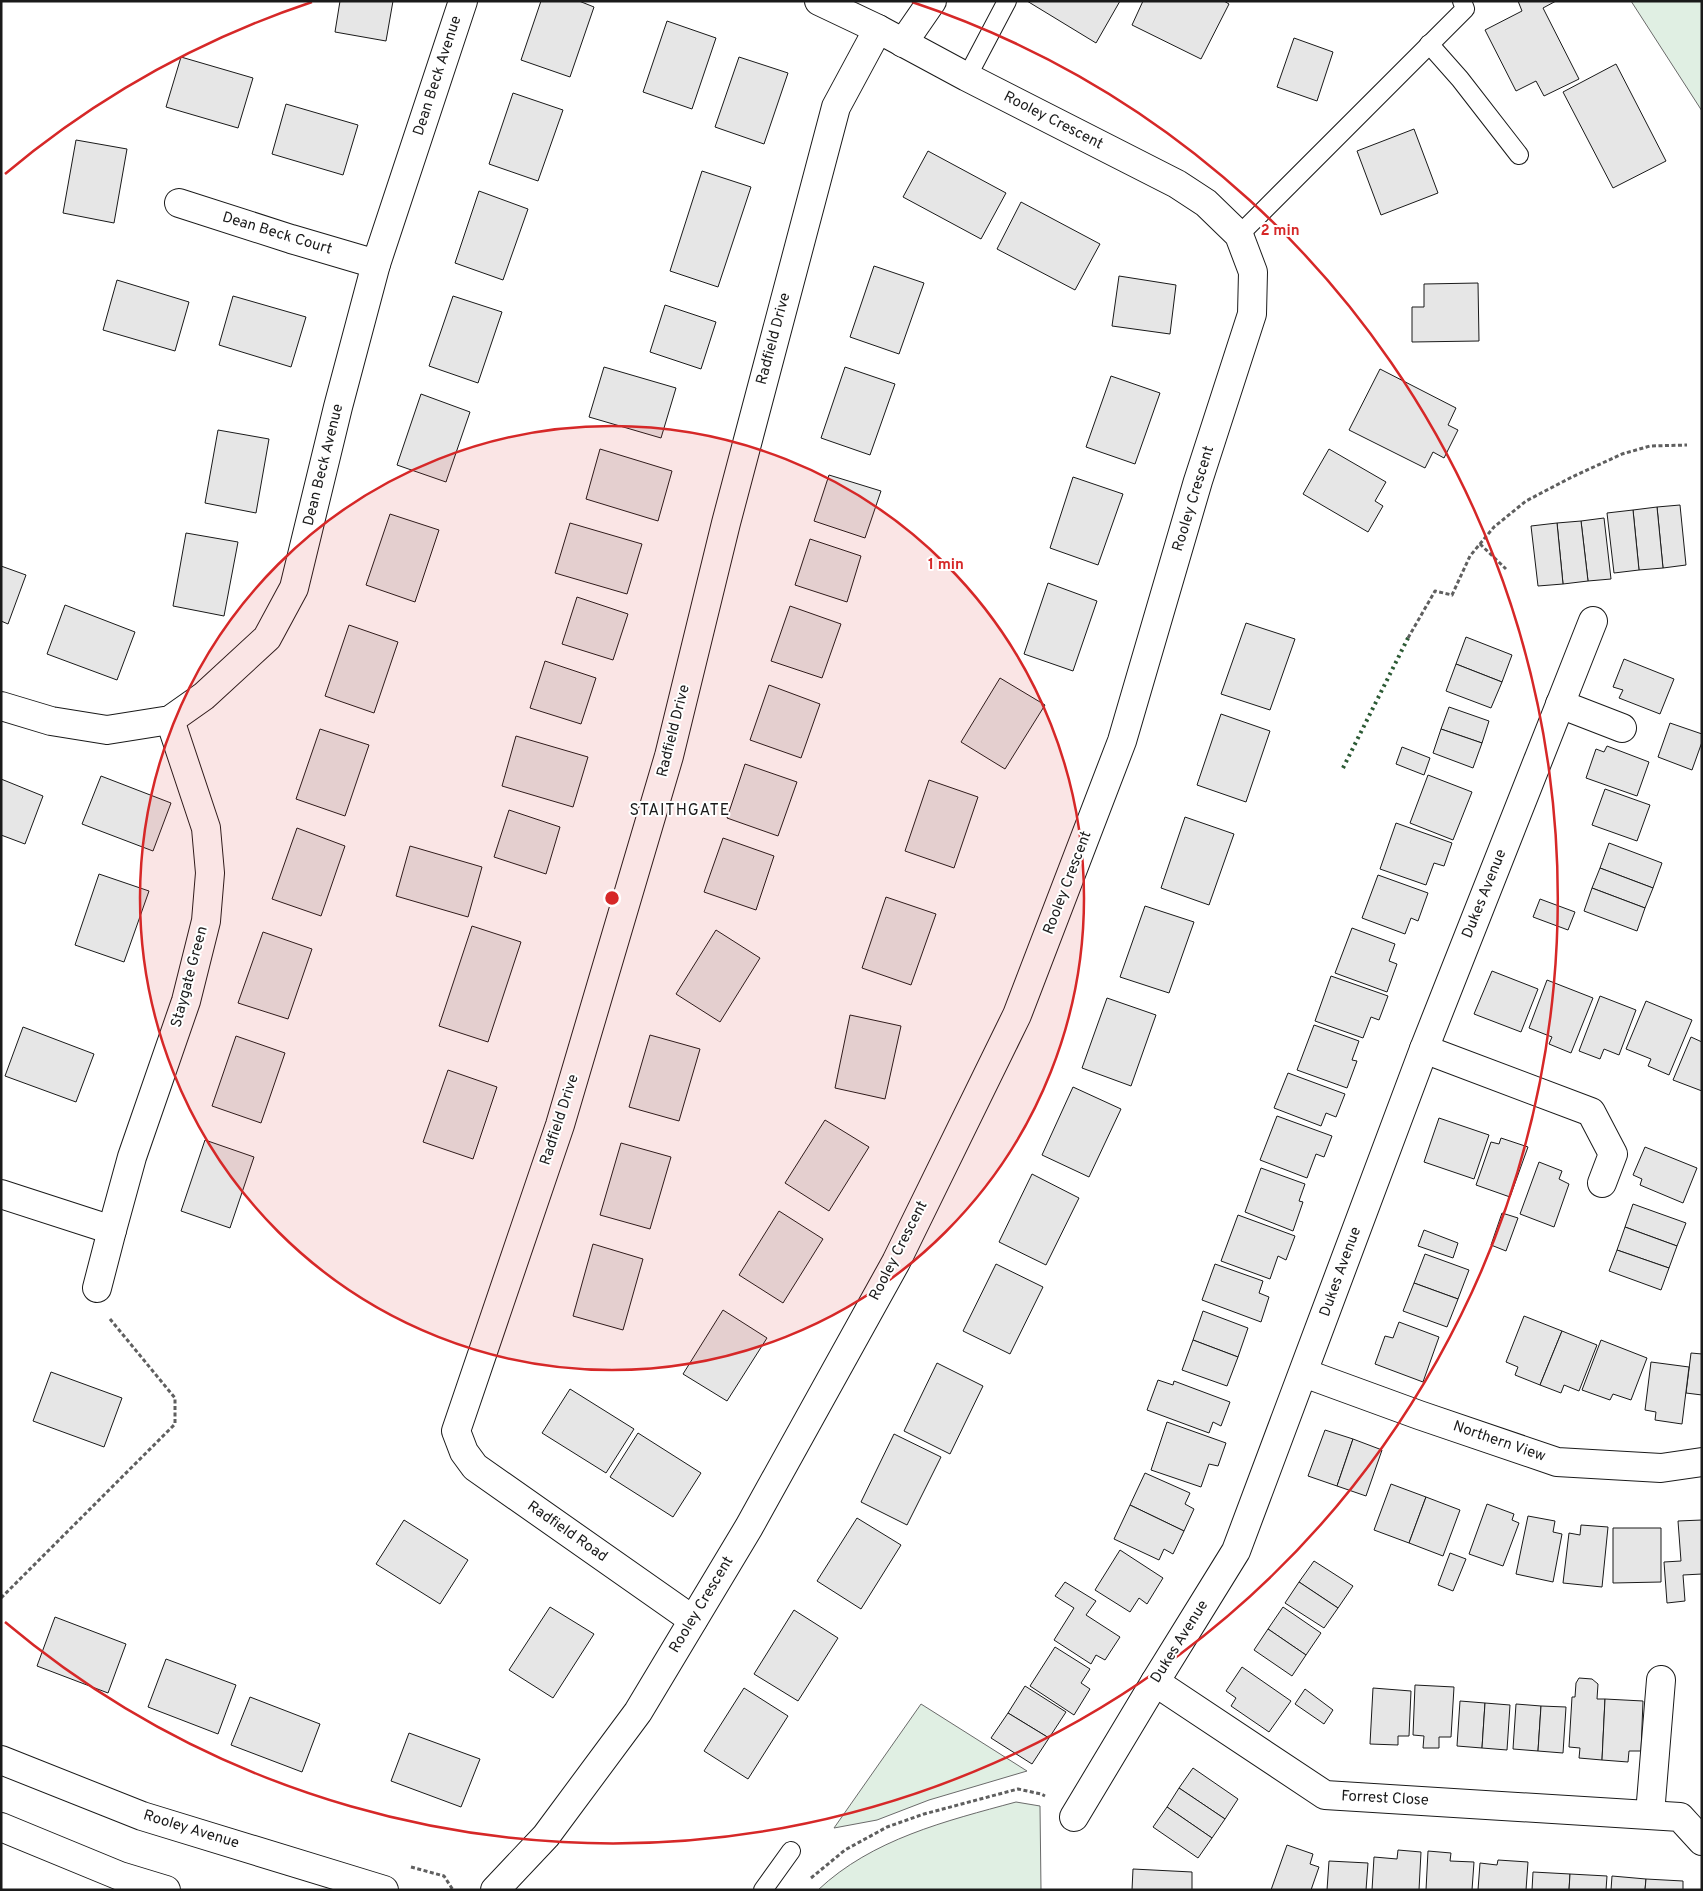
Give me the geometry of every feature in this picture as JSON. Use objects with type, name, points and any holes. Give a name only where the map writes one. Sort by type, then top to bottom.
[{"type":"main road","name":"Dean Beck Avenue","points":[[1,706],[51,721],[107,730],[170,720],[204,696],[267,638],[294,588],[338,408],[376,264],[463,1]]},
{"type":"main road","name":"Rooley Crescent","points":[[495,1890],[546,1836],[632,1720],[749,1527],[896,1262],[1017,1015],[1122,741],[1198,481],[1252,314],[1253,272],[1239,235],[1206,203],[1177,184],[967,77],[878,29],[819,1]]},
{"type":"main road","points":[[903,43],[932,1]]},
{"type":"main road","name":"Radfield Drive","points":[[456,1431],[560,1125],[669,756],[726,523],[836,107],[878,29]]},
{"type":"main road","name":"Dean Beck Court","points":[[179,203],[376,264]]},
{"type":"main road","name":"Dukes Avenue","points":[[1074,1817],[1236,1551],[1424,1049],[1593,621]]},
{"type":"main road","points":[[1560,704],[1622,728]]},
{"type":"main road","name":"Staygate Green","points":[[97,1288],[132,1157],[186,1001],[206,920],[210,873],[206,828],[170,720]]},
{"type":"main road","points":[[1424,1049],[1591,1112],[1613,1154],[1602,1183]]},
{"type":"main road","points":[[1,1194],[112,1230]]},
{"type":"main road","name":"Northern View","points":[[1304,1373],[1420,1416],[1557,1462],[1661,1468],[1702,1462]]},
{"type":"main road","name":"Radfield Road","points":[[456,1431],[464,1452],[475,1467],[693,1620]]},
{"type":"main road","points":[[1650,1814],[1661,1680]]},
{"type":"main road","name":"Forrest Close","points":[[1155,1682],[1324,1795],[1680,1816],[1702,1841]]},
{"type":"main road","name":"Rooley Avenue","points":[[1,1760],[142,1816],[384,1890]]},
{"type":"main road","points":[[1,1827],[120,1876],[166,1890]]},
{"type":"lane","points":[[967,77],[1007,1]]},
{"type":"lane","points":[[1239,235],[1465,9],[1462,1]]},
{"type":"lane","points":[[1429,44],[1460,79],[1519,155]]},
{"type":"lane","points":[[763,1890],[791,1852]]},
{"type":"path","points":[[1408,638],[1435,591],[1452,595],[1470,556],[1494,527],[1526,501],[1622,454],[1650,446],[1687,445]]},
{"type":"path","points":[[1480,544],[1506,569]]},
{"type":"path","points":[[1,1598],[175,1424],[176,1398],[111,1320],[97,1288]]},
{"type":"path","points":[[806,1884],[818,1871],[845,1850],[887,1827],[924,1814],[985,1797],[1018,1789],[1041,1794],[1074,1817]]},
{"type":"green space","points":[[1631,1],[1702,1],[1702,111]]},
{"type":"green space","points":[[921,1704],[1027,1771],[929,1800],[877,1820],[834,1828]]},
{"type":"green space","points":[[1016,1802],[1040,1806],[1041,1890],[818,1890],[839,1872],[862,1857],[886,1845],[937,1825]]},
{"type":"building","points":[[340,1],[393,1],[386,41],[335,32]]},
{"type":"building","points":[[541,1],[579,1],[594,7],[570,77],[521,60]]},
{"type":"building","points":[[1027,1],[1120,1],[1096,43]]},
{"type":"building","points":[[1143,1],[1224,1],[1229,4],[1201,59],[1132,25]]},
{"type":"building","points":[[1518,1],[1556,1],[1543,8],[1579,79],[1544,96],[1536,81],[1516,91],[1485,30],[1522,11]]},
{"type":"building","points":[[667,21],[716,38],[692,109],[643,92]]},
{"type":"building","points":[[1294,38],[1333,52],[1317,101],[1277,87]]},
{"type":"building","points":[[181,57],[253,78],[238,128],[166,107]]},
{"type":"building","points":[[739,57],[788,73],[764,144],[715,127]]},
{"type":"building","points":[[1616,64],[1666,161],[1613,188],[1563,92]]},
{"type":"building","points":[[513,93],[563,110],[538,181],[489,164]]},
{"type":"building","points":[[286,104],[358,125],[343,175],[272,154]]},
{"type":"building","points":[[1414,129],[1438,193],[1381,215],[1357,151]]},
{"type":"building","points":[[76,140],[127,149],[114,223],[63,213]]},
{"type":"building","points":[[928,151],[1006,193],[981,239],[903,197]]},
{"type":"building","points":[[702,171],[751,187],[718,287],[670,271]]},
{"type":"building","points":[[479,191],[528,209],[503,280],[455,263]]},
{"type":"building","points":[[1021,202],[1100,244],[1075,290],[997,249]]},
{"type":"building","points":[[874,266],[924,283],[899,354],[850,337]]},
{"type":"building","points":[[1119,276],[1176,285],[1170,334],[1112,326]]},
{"type":"building","points":[[117,280],[189,302],[175,351],[103,330]]},
{"type":"building","points":[[1478,283],[1479,341],[1412,342],[1412,307],[1424,307],[1424,284]]},
{"type":"building","points":[[233,296],[306,317],[291,367],[219,345]]},
{"type":"building","points":[[453,296],[502,312],[478,383],[429,366]]},
{"type":"building","points":[[665,305],[716,322],[701,369],[650,352]]},
{"type":"building","points":[[604,367],[676,388],[661,438],[589,417]]},
{"type":"building","points":[[845,367],[895,384],[870,455],[821,438]]},
{"type":"building","points":[[1380,369],[1456,408],[1448,425],[1458,430],[1444,458],[1433,452],[1425,468],[1349,430]]},
{"type":"building","points":[[1111,376],[1160,393],[1135,464],[1086,447]]},
{"type":"building","points":[[421,394],[470,412],[446,482],[397,465]]},
{"type":"building","points":[[218,430],[269,439],[256,513],[205,503]]},
{"type":"building","points":[[600,449],[672,471],[658,521],[586,499]]},
{"type":"building","points":[[1329,449],[1386,482],[1375,501],[1383,506],[1368,532],[1303,494]]},
{"type":"building","points":[[829,475],[881,491],[865,538],[814,521]]},
{"type":"building","points":[[1073,477],[1123,494],[1098,565],[1050,548]]},
{"type":"building","points":[[1680,505],[1686,565],[1663,568],[1657,507]]},
{"type":"building","points":[[1657,507],[1663,568],[1639,570],[1633,510]]},
{"type":"building","points":[[1633,510],[1639,570],[1614,573],[1607,513]]},
{"type":"building","points":[[390,514],[439,530],[415,602],[366,585]]},
{"type":"building","points":[[1604,518],[1611,579],[1588,581],[1581,521]]},
{"type":"building","points":[[1581,521],[1588,581],[1563,584],[1557,523]]},
{"type":"building","points":[[570,523],[642,544],[627,594],[555,573]]},
{"type":"building","points":[[1557,523],[1563,584],[1538,586],[1531,526]]},
{"type":"building","points":[[186,533],[238,542],[224,616],[173,606]]},
{"type":"building","points":[[810,539],[861,556],[847,602],[795,585]]},
{"type":"building","points":[[1,566],[26,575],[8,624],[1,621]]},
{"type":"building","points":[[1048,583],[1097,601],[1073,671],[1024,654]]},
{"type":"building","points":[[577,597],[628,614],[613,660],[562,644]]},
{"type":"building","points":[[65,605],[135,632],[117,680],[47,654]]},
{"type":"building","points":[[790,606],[841,624],[822,678],[771,661]]},
{"type":"building","points":[[1246,623],[1295,639],[1270,710],[1221,694]]},
{"type":"building","points":[[349,625],[398,642],[374,713],[325,696]]},
{"type":"building","points":[[1466,637],[1512,655],[1502,682],[1456,664]]},
{"type":"building","points":[[1624,659],[1674,679],[1660,714],[1619,698],[1623,690],[1613,687]]},
{"type":"building","points":[[545,661],[596,678],[581,724],[530,708]]},
{"type":"building","points":[[1456,664],[1502,682],[1491,708],[1446,691]]},
{"type":"building","points":[[1000,678],[1045,705],[1005,769],[961,742]]},
{"type":"building","points":[[769,685],[820,704],[801,758],[750,740]]},
{"type":"building","points":[[1449,707],[1489,721],[1482,743],[1441,729]]},
{"type":"building","points":[[1221,714],[1270,731],[1246,802],[1197,785]]},
{"type":"building","points":[[1670,723],[1702,734],[1702,742],[1692,770],[1658,757]]},
{"type":"building","points":[[320,729],[369,745],[345,816],[296,799]]},
{"type":"building","points":[[1441,729],[1482,743],[1473,768],[1433,753]]},
{"type":"building","points":[[516,736],[588,757],[573,807],[502,786]]},
{"type":"building","points":[[1607,746],[1649,762],[1637,796],[1586,778],[1596,749],[1604,752]]},
{"type":"building","points":[[1402,747],[1430,758],[1424,775],[1396,764]]},
{"type":"building","points":[[745,764],[797,782],[778,836],[727,818]]},
{"type":"building","points":[[1428,775],[1472,792],[1453,840],[1410,823]]},
{"type":"building","points":[[101,776],[171,803],[153,851],[82,824]]},
{"type":"building","points":[[1,779],[43,796],[25,844],[1,835]]},
{"type":"building","points":[[929,780],[978,797],[954,868],[905,851]]},
{"type":"building","points":[[1605,789],[1650,805],[1637,841],[1592,825]]},
{"type":"building","points":[[509,810],[560,827],[546,874],[494,857]]},
{"type":"building","points":[[1185,817],[1234,834],[1209,905],[1161,888]]},
{"type":"building","points":[[1396,823],[1452,843],[1444,866],[1434,863],[1426,885],[1380,869]]},
{"type":"building","points":[[297,828],[345,846],[321,916],[272,899]]},
{"type":"building","points":[[723,838],[774,856],[756,910],[704,892]]},
{"type":"building","points":[[1609,843],[1662,863],[1653,888],[1600,868]]},
{"type":"building","points":[[410,846],[482,867],[468,917],[396,896]]},
{"type":"building","points":[[1600,868],[1653,888],[1645,908],[1592,888]]},
{"type":"building","points":[[99,874],[149,891],[124,962],[75,945]]},
{"type":"building","points":[[1378,875],[1428,893],[1418,921],[1411,918],[1405,934],[1362,918]]},
{"type":"building","points":[[1592,888],[1645,908],[1637,931],[1584,911]]},
{"type":"building","points":[[886,897],[936,914],[911,985],[862,968]]},
{"type":"building","points":[[1540,899],[1575,912],[1568,930],[1533,917]]},
{"type":"building","points":[[1145,906],[1194,922],[1169,993],[1120,977]]},
{"type":"building","points":[[472,926],[521,942],[488,1042],[439,1026]]},
{"type":"building","points":[[1352,928],[1395,944],[1389,961],[1397,964],[1387,992],[1335,973]]},
{"type":"building","points":[[716,930],[760,958],[720,1022],[676,994]]},
{"type":"building","points":[[263,932],[312,949],[288,1019],[238,1003]]},
{"type":"building","points":[[1492,971],[1538,989],[1521,1032],[1474,1014]]},
{"type":"building","points":[[1331,976],[1388,996],[1379,1020],[1371,1017],[1363,1038],[1315,1021]]},
{"type":"building","points":[[1547,980],[1593,998],[1571,1053],[1549,1044],[1552,1037],[1529,1028]]},
{"type":"building","points":[[1600,996],[1636,1010],[1619,1055],[1604,1049],[1600,1059],[1579,1051]]},
{"type":"building","points":[[1107,998],[1156,1015],[1131,1086],[1082,1068]]},
{"type":"building","points":[[1646,1001],[1692,1020],[1669,1075],[1648,1066],[1651,1059],[1626,1049]]},
{"type":"building","points":[[850,1015],[901,1026],[885,1099],[835,1088]]},
{"type":"building","points":[[1314,1025],[1359,1041],[1352,1060],[1357,1061],[1347,1088],[1297,1070]]},
{"type":"building","points":[[23,1027],[94,1054],[76,1102],[5,1076]]},
{"type":"building","points":[[650,1035],[700,1049],[679,1121],[629,1107]]},
{"type":"building","points":[[236,1036],[285,1053],[261,1123],[212,1106]]},
{"type":"building","points":[[1691,1037],[1702,1042],[1702,1091],[1673,1080]]},
{"type":"building","points":[[448,1070],[497,1087],[473,1159],[423,1142]]},
{"type":"building","points":[[1288,1073],[1345,1094],[1336,1117],[1326,1113],[1321,1126],[1274,1108]]},
{"type":"building","points":[[1073,1087],[1121,1109],[1089,1177],[1042,1155]]},
{"type":"building","points":[[1277,1116],[1332,1136],[1324,1157],[1316,1154],[1307,1178],[1260,1160]]},
{"type":"building","points":[[1439,1118],[1489,1135],[1474,1179],[1424,1162]]},
{"type":"building","points":[[825,1120],[869,1147],[829,1211],[785,1183]]},
{"type":"building","points":[[1501,1138],[1528,1147],[1510,1197],[1476,1185],[1491,1142],[1499,1144]]},
{"type":"building","points":[[205,1140],[254,1157],[230,1228],[181,1211]]},
{"type":"building","points":[[621,1143],[671,1157],[650,1229],[600,1215]]},
{"type":"building","points":[[1645,1147],[1697,1168],[1683,1203],[1640,1185],[1642,1179],[1633,1175]]},
{"type":"building","points":[[1539,1162],[1562,1171],[1559,1179],[1569,1184],[1554,1227],[1520,1214]]},
{"type":"building","points":[[1261,1168],[1305,1184],[1299,1201],[1303,1202],[1293,1231],[1245,1212]]},
{"type":"building","points":[[1032,1174],[1079,1198],[1046,1265],[999,1242]]},
{"type":"building","points":[[1633,1204],[1686,1223],[1677,1246],[1625,1227]]},
{"type":"building","points":[[779,1211],[823,1239],[783,1303],[739,1275]]},
{"type":"building","points":[[1502,1213],[1518,1218],[1506,1251],[1491,1245]]},
{"type":"building","points":[[1238,1215],[1295,1236],[1286,1260],[1278,1256],[1270,1279],[1221,1261]]},
{"type":"building","points":[[1625,1227],[1677,1246],[1669,1268],[1617,1250]]},
{"type":"building","points":[[1424,1230],[1458,1243],[1453,1258],[1418,1246]]},
{"type":"building","points":[[593,1244],[643,1259],[623,1330],[573,1316]]},
{"type":"building","points":[[1617,1250],[1669,1268],[1661,1290],[1609,1271]]},
{"type":"building","points":[[1425,1254],[1469,1270],[1458,1299],[1414,1283]]},
{"type":"building","points":[[996,1264],[1043,1287],[1010,1354],[963,1331]]},
{"type":"building","points":[[1215,1264],[1263,1281],[1259,1293],[1269,1297],[1261,1322],[1202,1300]]},
{"type":"building","points":[[1414,1283],[1458,1299],[1447,1327],[1403,1311]]},
{"type":"building","points":[[723,1310],[767,1338],[727,1401],[683,1374]]},
{"type":"building","points":[[1203,1311],[1248,1328],[1238,1357],[1193,1340]]},
{"type":"building","points":[[1524,1316],[1562,1331],[1540,1385],[1515,1375],[1518,1367],[1506,1362]]},
{"type":"building","points":[[1399,1322],[1439,1337],[1423,1382],[1375,1364],[1385,1336],[1393,1338]]},
{"type":"building","points":[[1562,1331],[1597,1345],[1579,1391],[1564,1385],[1561,1393],[1540,1385]]},
{"type":"building","points":[[1193,1340],[1238,1357],[1227,1386],[1182,1370]]},
{"type":"building","points":[[1601,1340],[1647,1358],[1631,1400],[1613,1394],[1610,1400],[1582,1390]]},
{"type":"building","points":[[1691,1353],[1702,1354],[1702,1395],[1686,1393]]},
{"type":"building","points":[[1651,1362],[1689,1367],[1682,1424],[1655,1420],[1656,1412],[1645,1410]]},
{"type":"building","points":[[937,1363],[983,1386],[950,1454],[904,1431]]},
{"type":"building","points":[[51,1372],[122,1398],[104,1447],[33,1421]]},
{"type":"building","points":[[1158,1380],[1173,1385],[1174,1381],[1230,1402],[1221,1426],[1213,1422],[1209,1433],[1147,1410]]},
{"type":"building","points":[[570,1389],[634,1429],[606,1473],[542,1433]]},
{"type":"building","points":[[1167,1422],[1226,1443],[1218,1466],[1209,1464],[1201,1487],[1151,1470]]},
{"type":"building","points":[[1325,1430],[1353,1439],[1337,1486],[1308,1476]]},
{"type":"building","points":[[638,1433],[701,1473],[673,1517],[610,1477]]},
{"type":"building","points":[[894,1434],[941,1457],[907,1525],[861,1502]]},
{"type":"building","points":[[1353,1439],[1382,1450],[1366,1496],[1337,1486]]},
{"type":"building","points":[[1145,1473],[1190,1493],[1185,1504],[1194,1509],[1184,1531],[1130,1505]]},
{"type":"building","points":[[1391,1484],[1426,1497],[1409,1543],[1374,1530]]},
{"type":"building","points":[[1426,1497],[1460,1510],[1443,1556],[1409,1543]]},
{"type":"building","points":[[1487,1504],[1514,1514],[1512,1520],[1519,1523],[1503,1566],[1469,1554]]},
{"type":"building","points":[[1130,1505],[1184,1531],[1173,1554],[1164,1549],[1159,1560],[1114,1539]]},
{"type":"building","points":[[1528,1516],[1555,1521],[1553,1532],[1562,1534],[1553,1582],[1516,1574]]},
{"type":"building","points":[[857,1518],[901,1545],[861,1609],[817,1581]]},
{"type":"building","points":[[404,1520],[468,1560],[440,1604],[376,1564]]},
{"type":"building","points":[[1702,1520],[1702,1574],[1683,1575],[1685,1601],[1667,1603],[1664,1562],[1681,1561],[1678,1521]]},
{"type":"building","points":[[1581,1525],[1608,1527],[1602,1587],[1563,1583],[1569,1533],[1580,1535]]},
{"type":"building","points":[[1613,1528],[1661,1528],[1661,1582],[1613,1583]]},
{"type":"building","points":[[1120,1550],[1163,1578],[1147,1604],[1139,1598],[1130,1612],[1095,1590]]},
{"type":"building","points":[[1450,1553],[1466,1559],[1453,1591],[1438,1585]]},
{"type":"building","points":[[1314,1561],[1353,1586],[1338,1608],[1299,1582]]},
{"type":"building","points":[[1065,1582],[1096,1601],[1086,1615],[1120,1637],[1105,1660],[1096,1655],[1091,1664],[1054,1640],[1074,1608],[1055,1596]]},
{"type":"building","points":[[1299,1582],[1338,1608],[1324,1628],[1285,1603]]},
{"type":"building","points":[[550,1607],[594,1634],[553,1698],[509,1670]]},
{"type":"building","points":[[1283,1607],[1321,1633],[1306,1655],[1268,1629]]},
{"type":"building","points":[[794,1610],[838,1638],[798,1701],[754,1674]]},
{"type":"building","points":[[55,1617],[126,1644],[108,1693],[37,1666]]},
{"type":"building","points":[[1268,1629],[1306,1655],[1292,1676],[1254,1650]]},
{"type":"building","points":[[1055,1647],[1090,1669],[1081,1683],[1090,1689],[1074,1715],[1030,1686]]},
{"type":"building","points":[[166,1659],[236,1685],[218,1734],[148,1707]]},
{"type":"building","points":[[1242,1667],[1291,1701],[1269,1732],[1231,1706],[1236,1698],[1226,1691]]},
{"type":"building","points":[[1579,1678],[1592,1679],[1598,1684],[1597,1699],[1605,1699],[1602,1760],[1579,1758],[1580,1748],[1569,1747],[1572,1697],[1575,1697],[1576,1683]]},
{"type":"building","points":[[1415,1685],[1454,1687],[1451,1737],[1439,1737],[1439,1748],[1423,1748],[1424,1736],[1413,1735]]},
{"type":"building","points":[[1025,1686],[1066,1712],[1049,1738],[1008,1713]]},
{"type":"building","points":[[744,1688],[788,1716],[748,1779],[704,1751]]},
{"type":"building","points":[[1373,1688],[1411,1691],[1409,1736],[1398,1736],[1398,1745],[1370,1744]]},
{"type":"building","points":[[1305,1689],[1333,1710],[1324,1724],[1295,1704]]},
{"type":"building","points":[[250,1697],[320,1724],[302,1772],[231,1745]]},
{"type":"building","points":[[1605,1699],[1643,1701],[1641,1751],[1629,1751],[1628,1762],[1602,1760]]},
{"type":"building","points":[[1460,1701],[1485,1703],[1482,1748],[1457,1746]]},
{"type":"building","points":[[1485,1703],[1510,1705],[1507,1750],[1482,1748]]},
{"type":"building","points":[[1516,1704],[1541,1706],[1538,1751],[1513,1749]]},
{"type":"building","points":[[1541,1706],[1566,1707],[1563,1753],[1538,1751]]},
{"type":"building","points":[[1008,1713],[1049,1738],[1032,1764],[991,1738]]},
{"type":"building","points":[[409,1733],[480,1759],[461,1807],[391,1781]]},
{"type":"building","points":[[1193,1768],[1238,1799],[1225,1819],[1179,1788]]},
{"type":"building","points":[[1179,1788],[1225,1819],[1212,1838],[1167,1807]]},
{"type":"building","points":[[1167,1807],[1212,1838],[1198,1858],[1153,1827]]},
{"type":"building","points":[[1287,1845],[1313,1854],[1310,1864],[1319,1867],[1311,1890],[1271,1890]]},
{"type":"building","points":[[1398,1850],[1421,1852],[1419,1890],[1372,1890],[1374,1857],[1397,1859]]},
{"type":"building","points":[[1428,1851],[1451,1853],[1450,1861],[1474,1862],[1472,1890],[1426,1890]]},
{"type":"building","points":[[1498,1860],[1528,1862],[1526,1890],[1478,1890],[1480,1863],[1497,1865]]},
{"type":"building","points":[[1329,1861],[1368,1863],[1366,1890],[1327,1890]]},
{"type":"building","points":[[1133,1869],[1192,1872],[1192,1890],[1132,1890]]},
{"type":"building","points":[[1533,1872],[1570,1874],[1569,1890],[1532,1890]]},
{"type":"building","points":[[1570,1874],[1607,1876],[1606,1890],[1569,1890]]},
{"type":"building","points":[[1612,1876],[1646,1879],[1645,1890],[1611,1890]]},
{"type":"building","points":[[1646,1879],[1683,1881],[1683,1890],[1645,1890]]},
{"type":"hedge","points":[[1343,768],[1408,638]]},
{"type":"district","name":"STAITHGATE","points":[[680,811]]}]
